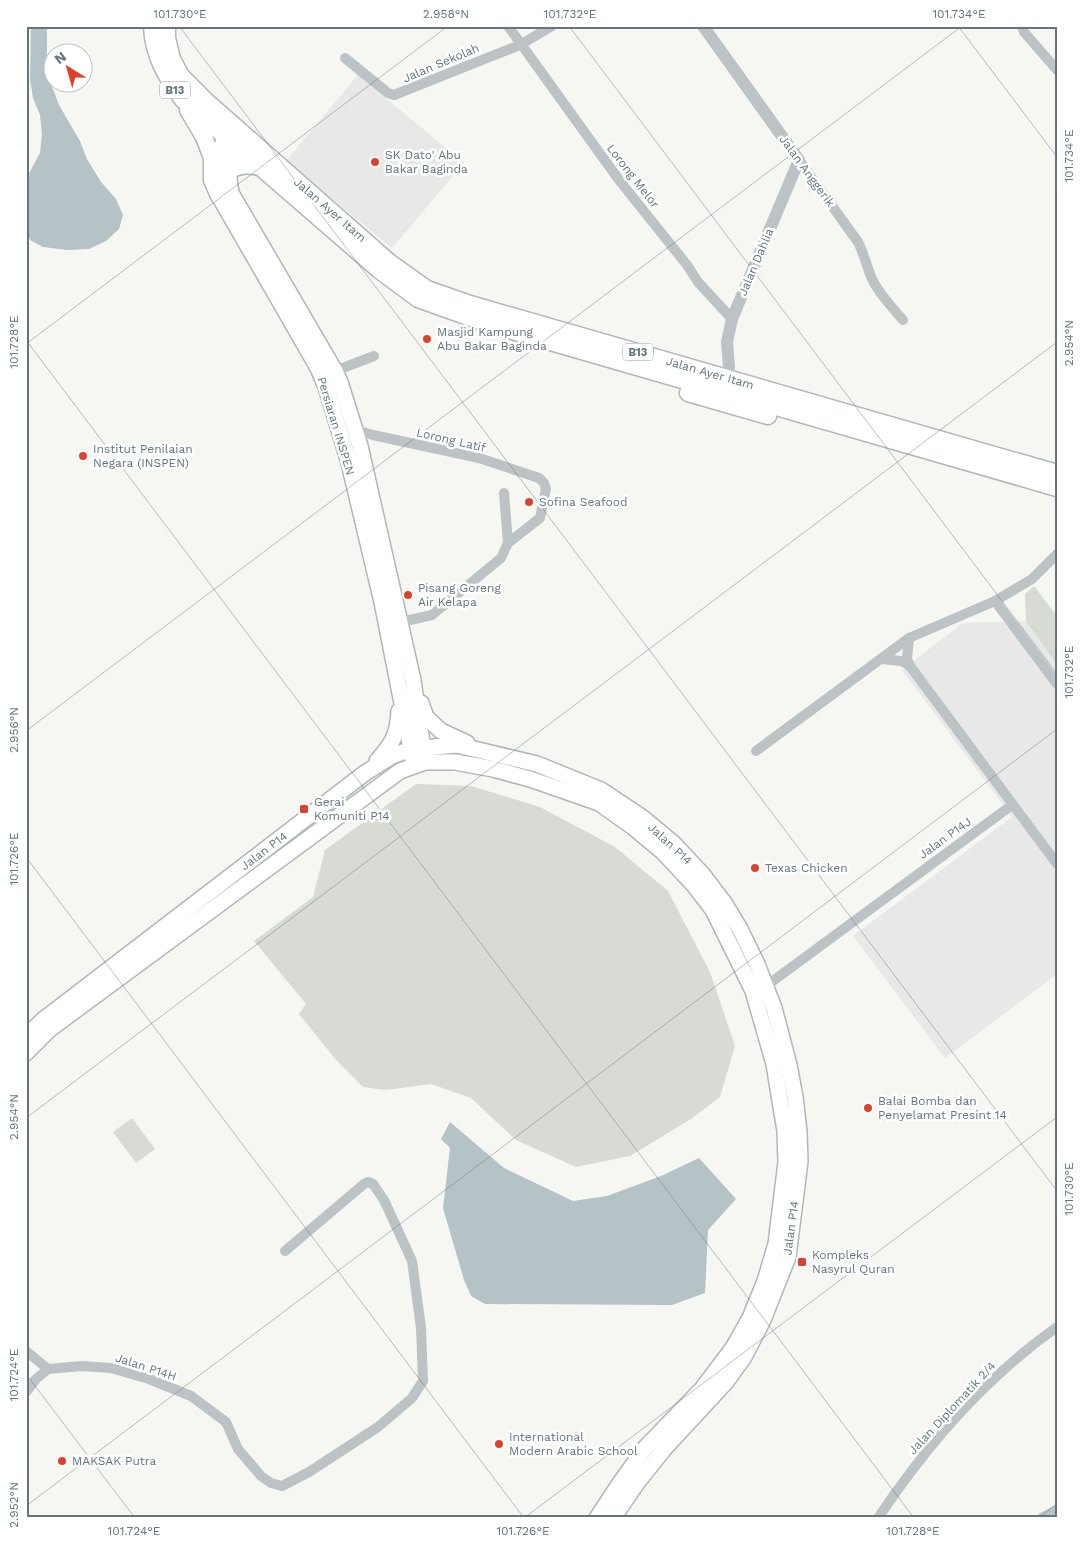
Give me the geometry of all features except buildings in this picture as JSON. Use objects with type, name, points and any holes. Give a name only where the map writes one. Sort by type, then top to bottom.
[{"type":"main road","name":"B13","points":[[152,26],[152,38],[159,64],[168,81],[183,100],[235,135]]},
{"type":"main road","name":"B13","points":[[167,26],[167,38],[172,59],[181,76],[235,135],[261,159]]},
{"type":"main road","points":[[183,100],[204,137],[212,158],[212,180],[219,196]]},
{"type":"main road","points":[[227,172],[235,135]]},
{"type":"main road","name":"Persiaran INSPEN","points":[[235,135],[217,169],[219,196],[318,368],[326,387],[348,459],[401,691]]},
{"type":"main road","points":[[227,172],[234,167],[261,159]]},
{"type":"main road","name":"Jalan Ayer Itam","points":[[261,159],[389,262],[427,289],[470,304],[1057,473]]},
{"type":"main road","name":"Jalan Ayer Itam","points":[[261,159],[379,270],[418,299],[488,324],[578,350],[601,365],[731,406],[835,433],[868,434],[1057,488]]},
{"type":"main road","name":"Persiaran INSPEN","points":[[227,172],[231,193],[340,382],[356,430],[413,680]]},
{"type":"main road","points":[[507,314],[631,341],[729,367],[850,413]]},
{"type":"main road","points":[[413,680],[418,756]]},
{"type":"main road","points":[[413,680],[426,718],[441,731],[458,741],[496,753]]},
{"type":"main road","points":[[401,691],[418,756]]},
{"type":"main road","points":[[365,773],[391,744],[398,726],[401,691]]},
{"type":"main road","name":"Jalan P14","points":[[26,1053],[50,1029],[418,756],[457,745],[536,764],[601,790],[643,818],[673,843],[703,875],[725,904],[757,964],[759,988],[774,1064],[785,1139],[786,1162],[776,1244],[765,1282],[750,1318],[733,1348],[702,1389],[646,1448],[597,1518]]},
{"type":"main road","name":"Jalan P14","points":[[26,1036],[43,1020],[365,773],[392,756],[418,756],[455,762],[530,779],[599,803],[633,826],[663,852],[693,884],[713,910],[759,988],[774,1008],[789,1064],[795,1097],[800,1161],[788,1257],[763,1320],[744,1357],[726,1382],[664,1449],[637,1483],[613,1518]]},
{"type":"street","name":"Lorong Melor","points":[[508,26],[619,180],[687,265],[698,282],[732,319]]},
{"type":"street","name":"Jalan Sekolah","points":[[346,58],[388,93],[394,95],[520,45],[552,26]]},
{"type":"street","points":[[1022,26],[1024,32],[1057,70]]},
{"type":"street","name":"Jalan Anggerik","points":[[708,28],[858,242],[872,278],[880,292],[903,320]]},
{"type":"street","name":"Jalan Dahlia","points":[[729,367],[726,342],[732,319],[799,160]]},
{"type":"street","points":[[335,371],[374,356]]},
{"type":"street","name":"Lorong Latif","points":[[356,430],[479,458],[539,478],[544,483],[546,489],[540,518],[508,543]]},
{"type":"street","points":[[401,622],[432,615],[501,558],[508,543],[504,493]]},
{"type":"street","points":[[756,751],[909,638],[996,602],[1032,579],[1057,554]]},
{"type":"street","points":[[996,602],[1057,684]]},
{"type":"street","points":[[909,638],[907,659],[910,666],[1057,864]]},
{"type":"street","points":[[881,659],[901,661],[910,666]]},
{"type":"street","name":"Jalan P14J","points":[[759,988],[1012,805]]},
{"type":"street","name":"Jalan P14H","points":[[48,1369],[82,1366],[111,1368],[149,1379],[191,1396],[226,1422],[238,1449],[261,1476],[271,1483],[282,1486],[309,1472],[378,1426],[412,1398],[423,1381],[421,1328],[412,1261],[384,1200],[373,1184],[368,1182],[364,1184],[285,1251]]},
{"type":"street","name":"Jalan Diplomatik 2/4","points":[[878,1518],[933,1445],[984,1388],[1013,1361],[1057,1327]]},
{"type":"street","points":[[26,1351],[48,1369],[36,1379],[26,1392]]},
{"type":"street","points":[[1042,1518],[1057,1510]]},
{"type":"shaded area","points":[[31,26],[47,26],[47,42],[42,42],[42,92],[54,92],[59,105],[80,141],[87,159],[101,182],[116,199],[123,215],[119,229],[106,241],[89,249],[67,250],[43,247],[30,240],[26,228],[26,179],[40,153],[42,134],[40,115],[33,98],[30,79]]},
{"type":"shaded area","name":"SK Dato' Abu Bakar Baginda","points":[[358,75],[464,163],[392,248],[286,161]]},
{"type":"shaded area","points":[[1034,586],[1057,616],[1057,665],[1026,621],[1025,594]]},
{"type":"shaded area","points":[[1026,621],[1057,665],[1057,974],[945,1058],[853,936],[1012,817],[902,670],[963,623]]},
{"type":"shaded area","points":[[416,784],[471,786],[540,807],[615,847],[668,891],[710,972],[735,1046],[720,1097],[691,1119],[630,1156],[576,1167],[516,1140],[471,1098],[431,1084],[386,1090],[363,1087],[337,1061],[299,1014],[306,1004],[254,941],[313,897],[325,850]]},
{"type":"shaded area","points":[[132,1118],[155,1149],[136,1163],[113,1132]]},
{"type":"shaded area","points":[[450,1122],[504,1168],[573,1201],[607,1196],[661,1176],[699,1158],[736,1199],[708,1230],[705,1293],[672,1305],[485,1304],[471,1296],[464,1280],[443,1208],[450,1148],[441,1139]]},
{"type":"place","name":"SK Dato' Abu Bakar Baginda","points":[[375,162]]},
{"type":"place","name":"Masjid Kampung Abu Bakar Baginda","points":[[427,339]]},
{"type":"place","name":"Institut Penilaian Negara (INSPEN)","points":[[83,456]]},
{"type":"place","name":"Sofina Seafood","points":[[529,502]]},
{"type":"place","name":"Pisang Goreng Air Kelapa","points":[[408,595]]},
{"type":"place","name":"Gerai Komuniti P14","points":[[304,809]]},
{"type":"place","name":"Texas Chicken","points":[[755,868]]},
{"type":"place","name":"Balai Bomba dan Penyelamat Presint 14","points":[[868,1108]]},
{"type":"place","name":"Kompleks Nasyrul Quran","points":[[802,1262]]},
{"type":"place","name":"International Modern Arabic School","points":[[499,1444]]},
{"type":"place","name":"MAKSAK Putra","points":[[62,1461]]}]
